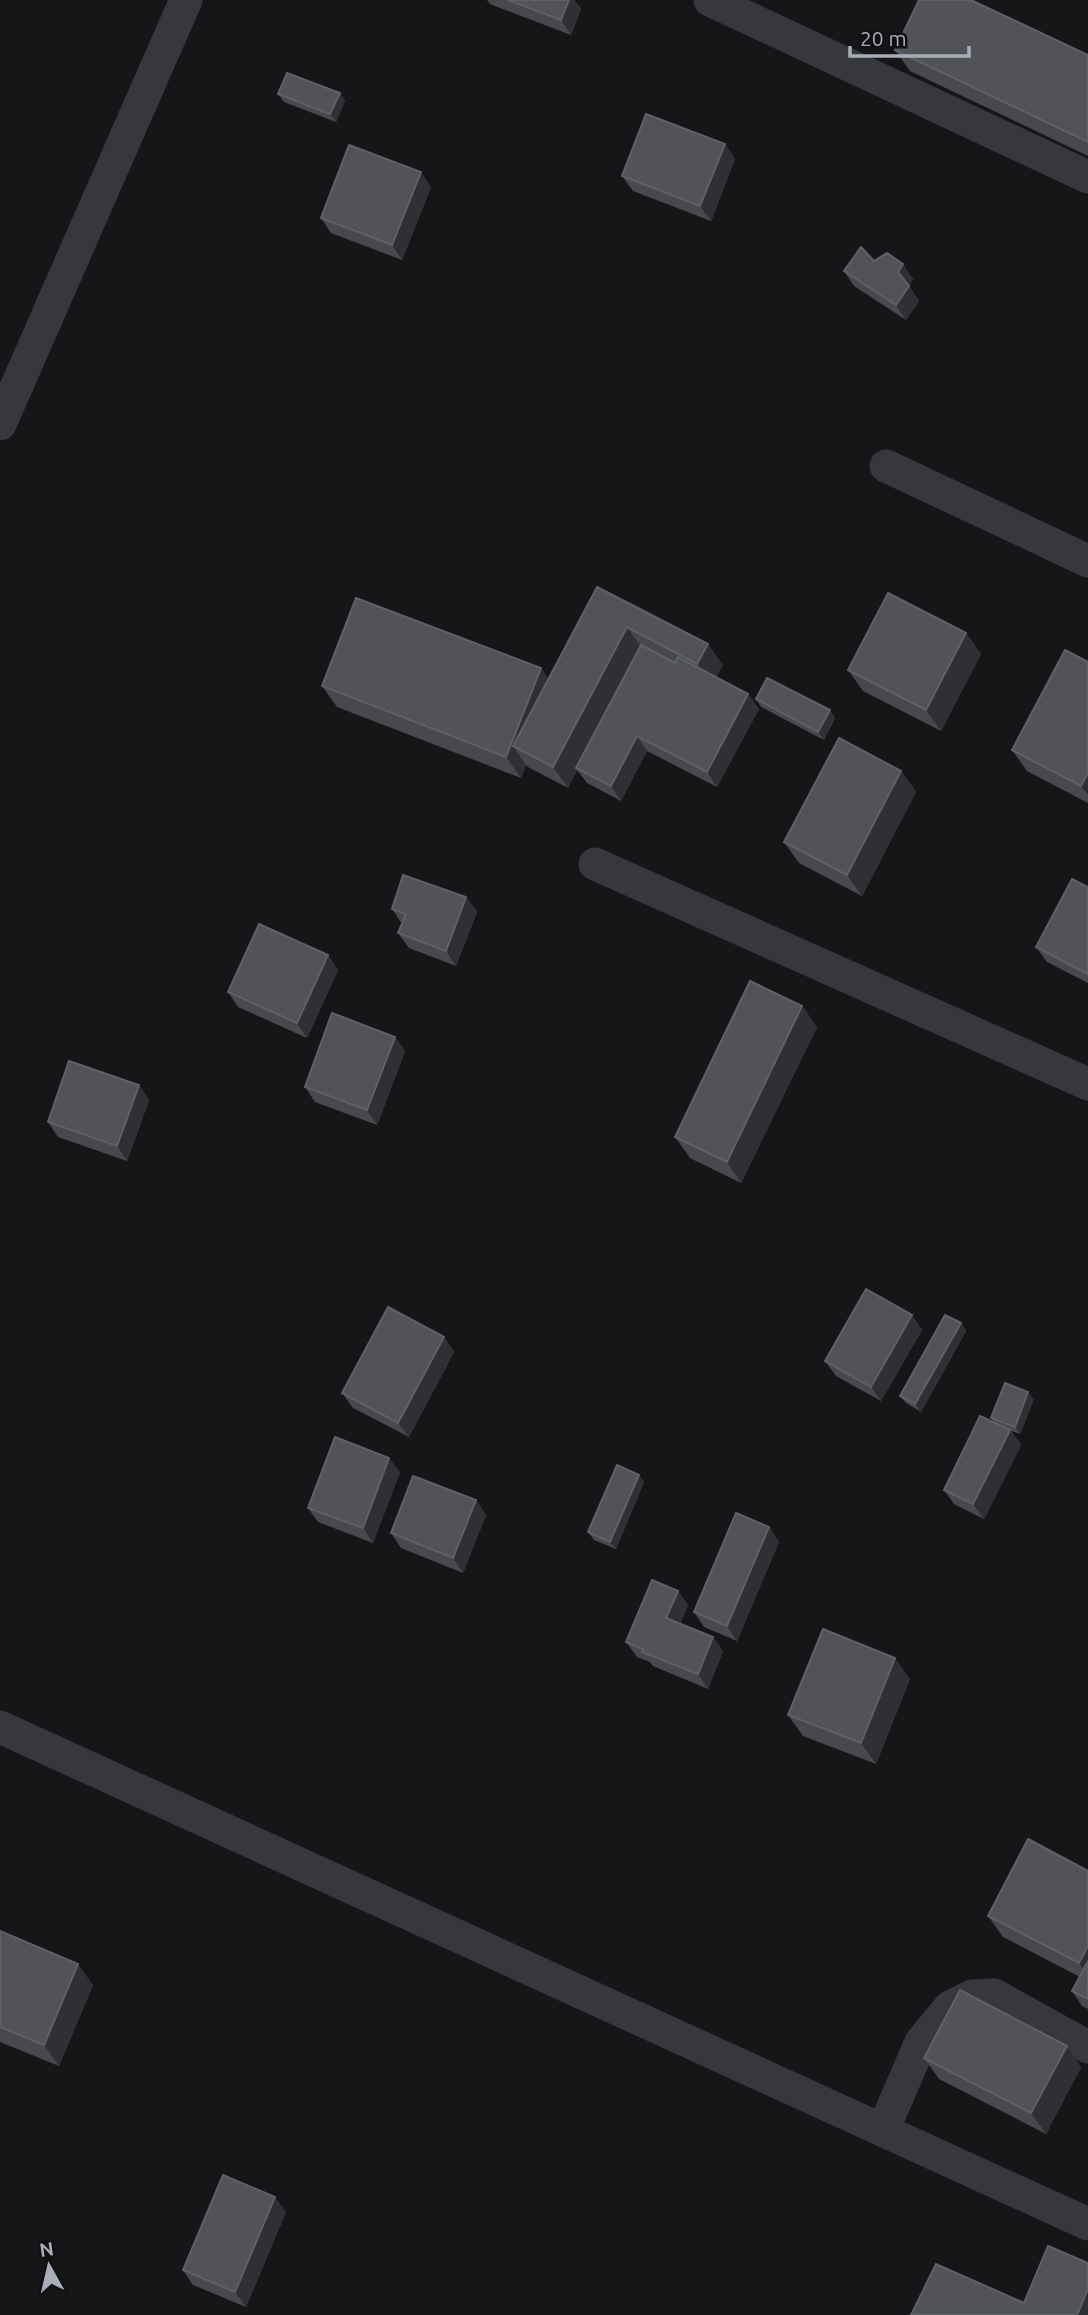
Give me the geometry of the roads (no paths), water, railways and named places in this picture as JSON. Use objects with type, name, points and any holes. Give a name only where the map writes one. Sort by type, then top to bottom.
[{"type":"street","points":[[0,424],[186,0]]},
{"type":"street","points":[[710,0],[1088,177]]},
{"type":"street","points":[[886,466],[1088,561]]},
{"type":"street","points":[[595,864],[1088,1084]]},
{"type":"street","points":[[0,1727],[1088,2224]]},
{"type":"street","points":[[883,2130],[921,2042],[950,2007],[972,1996],[994,1995],[1088,2046]]}]
